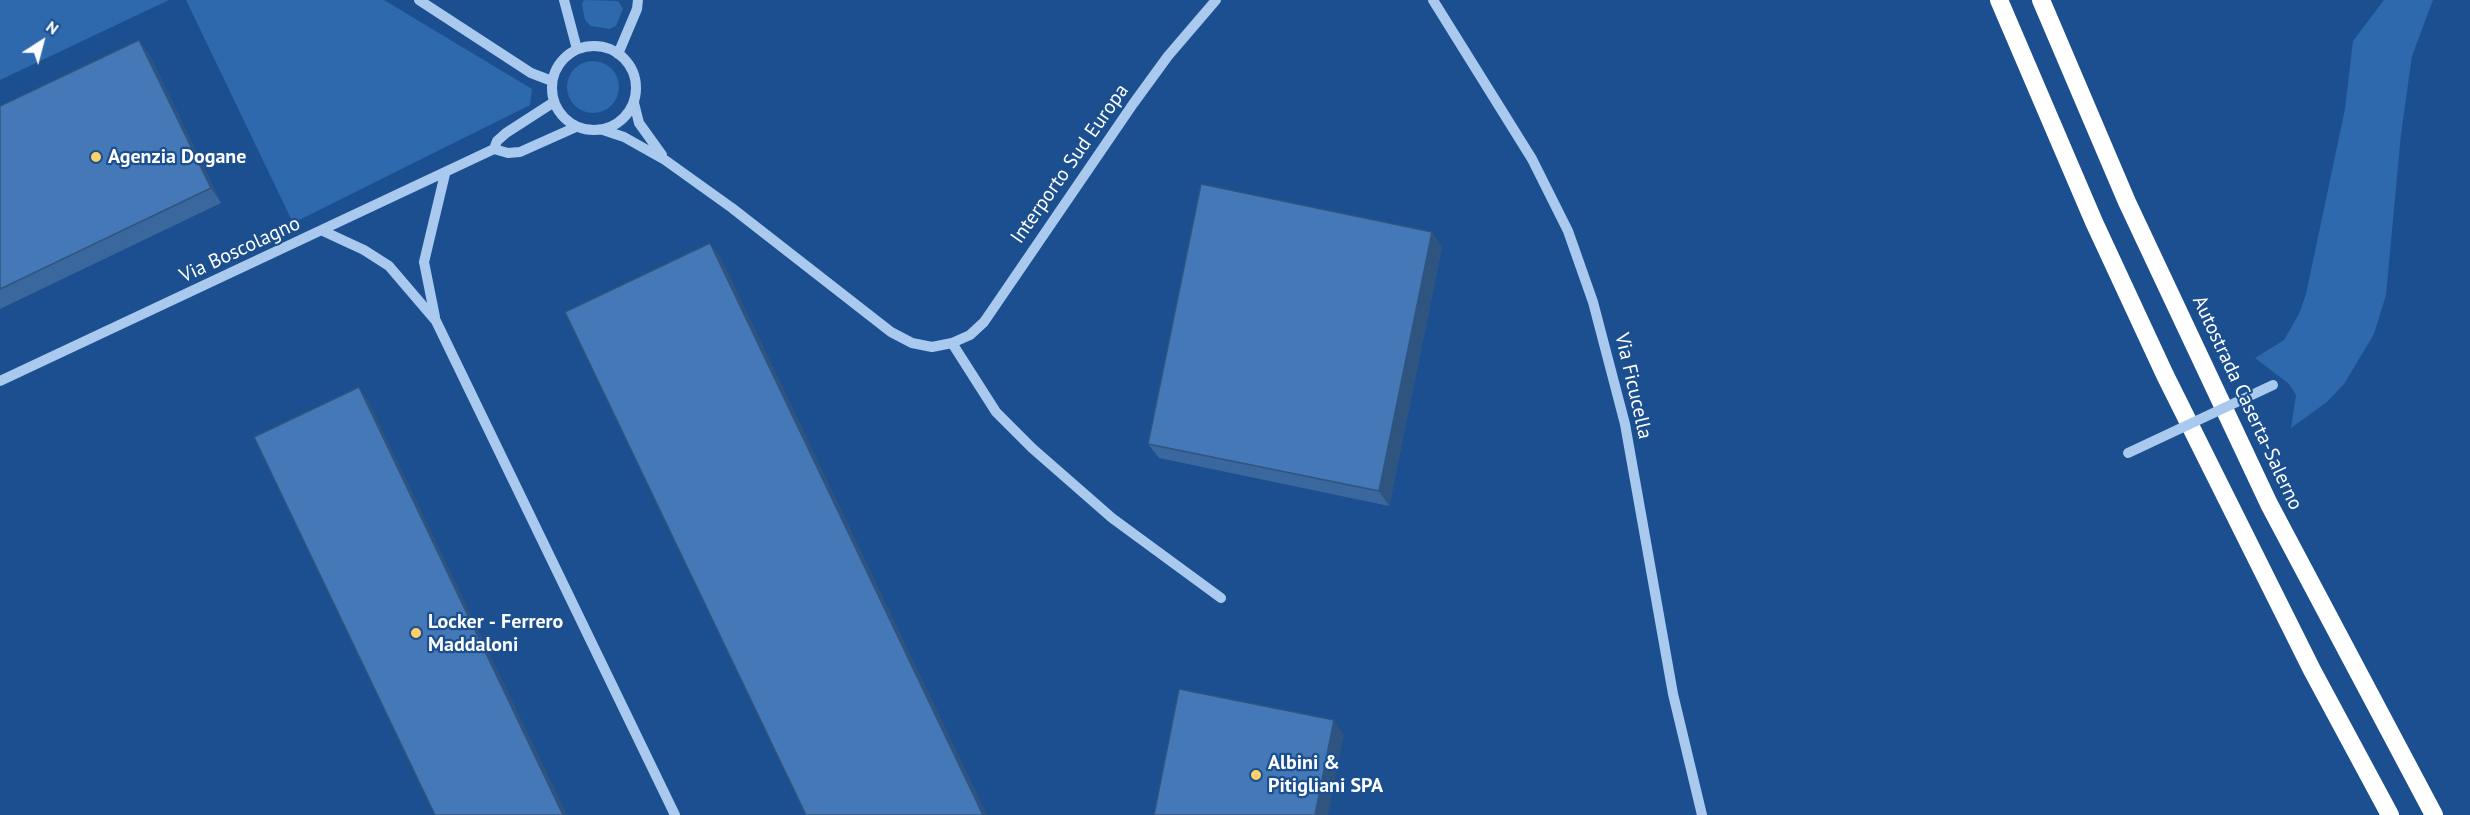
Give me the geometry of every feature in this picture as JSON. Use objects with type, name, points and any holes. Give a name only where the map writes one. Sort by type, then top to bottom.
[{"type":"highway","points":[[1999,0],[2094,222],[2170,385],[2307,660],[2390,815]]},
{"type":"highway","name":"Autostrada Caserta-Salerno","points":[[2042,0],[2127,202],[2269,504],[2434,815]]},
{"type":"street","points":[[419,0],[531,73],[552,81]]},
{"type":"street","points":[[564,0],[578,49]]},
{"type":"street","points":[[618,54],[637,9],[638,0]]},
{"type":"street","name":"Interporto Sud Europa","points":[[603,130],[624,137],[665,160],[741,215],[891,332],[912,343],[932,347],[952,344],[970,335],[984,322],[1133,104],[1168,56],[1216,0]]},
{"type":"street","name":"Via Ficucella","points":[[1433,0],[1532,159],[1568,231],[1593,302],[1625,424],[1673,694],[1702,815]]},
{"type":"street","points":[[591,46],[605,48],[618,54],[628,64],[634,76],[636,90],[634,103],[621,120],[603,130],[576,127],[564,119],[554,102],[552,81],[561,62],[578,49],[591,46]]},
{"type":"street","name":"Via Boscolagno","points":[[0,381],[445,174],[494,149],[497,141],[506,133],[554,102]]},
{"type":"street","name":"Interporto Sud Europa","points":[[634,103],[639,123],[665,160]]},
{"type":"street","points":[[494,149],[508,153],[520,152],[576,127]]},
{"type":"street","points":[[445,174],[424,262],[436,321],[675,815]]},
{"type":"street","points":[[323,231],[364,250],[389,266],[436,321]]},
{"type":"street","points":[[952,344],[996,412],[1032,448],[1112,518],[1221,598]]},
{"type":"street","points":[[2128,453],[2273,385]]},
{"type":"shaded area","points":[[0,0],[169,0],[0,80]]},
{"type":"shaded area","points":[[186,0],[384,0],[532,89],[530,105],[293,223]]},
{"type":"shaded area","points":[[584,0],[618,1],[623,9],[616,26],[609,29],[591,26],[585,20],[582,4]]},
{"type":"shaded area","points":[[2384,0],[2433,0],[2412,56],[2401,134],[2386,295],[2374,334],[2344,384],[2327,402],[2291,428],[2296,395],[2289,384],[2255,358],[2284,340],[2299,314],[2306,294],[2345,109],[2353,41]]},
{"type":"shaded area","points":[[593,61],[603,63],[611,69],[617,77],[619,87],[617,97],[611,105],[603,111],[593,113],[583,111],[575,105],[569,97],[567,87],[569,77],[575,69],[583,63]]},
{"type":"building","points":[[139,40],[211,188],[0,289],[0,106]]},
{"type":"building","points":[[1201,184],[1432,232],[1379,491],[1148,444]]},
{"type":"building","points":[[710,243],[983,815],[806,815],[565,312]]},
{"type":"building","name":"Locker - Ferrero Maddaloni","points":[[359,387],[563,815],[435,815],[254,437]]},
{"type":"building","name":"Albini & Pitigliani SPA","points":[[1179,689],[1334,720],[1315,815],[1154,815]]},
{"type":"place","name":"Agenzia Dogane","points":[[96,157]]},
{"type":"place","name":"Locker - Ferrero Maddaloni","points":[[416,633]]},
{"type":"place","name":"Albini & Pitigliani SPA","points":[[1256,775]]}]
